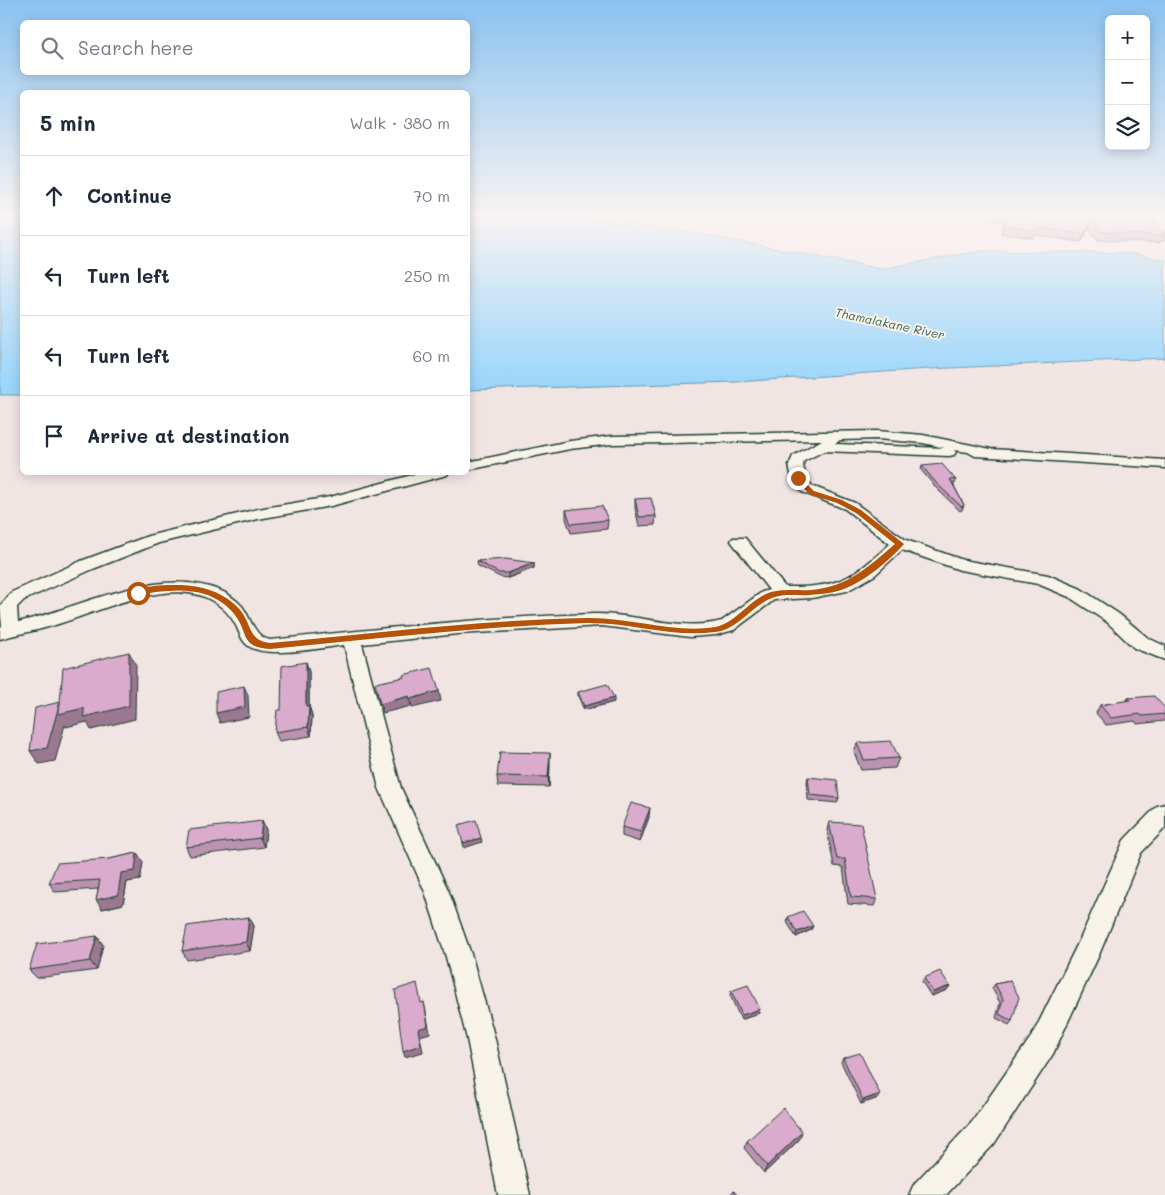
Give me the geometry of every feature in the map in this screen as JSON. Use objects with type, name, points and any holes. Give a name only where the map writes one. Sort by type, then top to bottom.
[{"type":"street","points":[[470,466],[570,445],[612,440],[725,437],[829,442],[913,452],[987,452],[1165,464]]},
{"type":"street","points":[[829,442],[798,459],[796,465],[797,473],[803,485],[811,492],[850,506],[900,544],[960,565],[1035,578],[1050,582],[1075,593],[1112,618],[1141,643],[1165,653]]},
{"type":"street","points":[[431,475],[331,501],[258,514],[154,539],[87,565],[18,596],[9,603],[6,610],[6,631],[44,622],[138,593],[164,587],[186,587],[212,593],[227,602],[238,613],[252,641],[258,645],[308,644],[350,637],[594,620],[702,632],[728,626],[768,596],[780,593],[812,592],[841,587],[869,571],[900,544]]},
{"type":"street","points":[[739,540],[780,593]]},
{"type":"street","points":[[350,637],[390,788],[437,892],[459,957],[481,1039],[514,1195]]},
{"type":"street","points":[[925,1195],[983,1134],[1043,1044],[1090,946],[1132,847],[1165,813]]},
{"type":"water","points":[[0,273],[20,273],[20,395],[0,395]]},
{"type":"water","name":"Thamalakane River","points":[[470,273],[1165,273],[1165,358],[929,369],[736,382],[470,390]]},
{"type":"building","points":[[942,464],[956,480],[950,479],[964,505],[962,507],[937,484],[922,466]]},
{"type":"building","points":[[651,498],[656,516],[639,517],[635,499]]},
{"type":"building","points":[[602,506],[608,520],[571,524],[566,510]]},
{"type":"building","points":[[506,559],[534,563],[508,573],[499,573],[477,561]]},
{"type":"building","points":[[129,652],[129,706],[84,717],[84,708],[59,714],[63,668]]},
{"type":"building","points":[[306,662],[306,706],[309,706],[308,727],[275,732],[277,710],[281,710],[282,666]]},
{"type":"building","points":[[432,668],[439,691],[410,699],[409,696],[380,704],[375,683],[404,677],[403,675]]},
{"type":"building","points":[[607,684],[614,698],[584,706],[578,692]]},
{"type":"building","points":[[244,686],[245,707],[216,713],[216,692]]},
{"type":"building","points":[[1154,696],[1165,708],[1165,714],[1142,716],[1140,714],[1111,718],[1100,705],[1130,700],[1128,698]]},
{"type":"building","points":[[60,702],[47,748],[30,751],[35,708]]},
{"type":"building","points":[[891,741],[899,758],[864,760],[857,743]]},
{"type":"building","points":[[500,752],[550,753],[548,777],[497,776]]},
{"type":"building","points":[[808,777],[837,780],[839,798],[810,795]]},
{"type":"building","points":[[631,803],[650,808],[641,832],[622,827]]},
{"type":"building","points":[[476,820],[481,838],[463,843],[458,825]]},
{"type":"building","points":[[262,821],[260,838],[186,847],[189,830]]},
{"type":"building","points":[[829,822],[861,824],[877,899],[851,897],[845,859],[837,859]]},
{"type":"building","points":[[137,853],[135,871],[121,873],[118,895],[96,900],[100,880],[49,883],[57,863],[109,859]]},
{"type":"building","points":[[803,911],[813,926],[797,932],[788,917]]},
{"type":"building","points":[[249,917],[246,942],[182,951],[187,926]]},
{"type":"building","points":[[97,936],[90,961],[29,970],[37,944]]},
{"type":"building","points":[[940,971],[950,986],[933,992],[924,978]]},
{"type":"building","points":[[1010,981],[1019,997],[1012,1021],[999,1014],[1003,999],[995,984]]},
{"type":"building","points":[[417,983],[421,1003],[424,1002],[428,1026],[418,1029],[421,1045],[403,1051],[395,990]]},
{"type":"building","points":[[748,985],[760,1009],[742,1015],[731,991]]},
{"type":"building","points":[[860,1053],[880,1094],[863,1100],[843,1058]]},
{"type":"building","points":[[783,1108],[802,1132],[767,1166],[747,1141]]},
{"type":"building","points":[[734,1191],[737,1195],[729,1195]]},
{"type":"route","points":[[138,593],[164,587],[186,587],[212,593],[227,602],[238,613],[252,641],[258,645],[270,646],[308,644],[350,637],[559,621],[602,620],[690,631],[716,630],[728,626],[768,596],[780,593],[812,592],[841,587],[869,571],[900,544],[850,506],[806,489],[798,478]]}]
